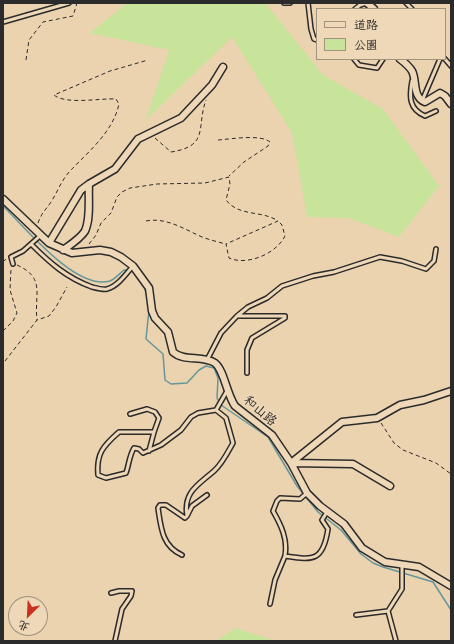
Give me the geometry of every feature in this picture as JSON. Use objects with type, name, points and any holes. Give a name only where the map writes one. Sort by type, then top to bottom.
[{"type":"street","points":[[401,60],[412,71],[418,96],[422,100],[425,102],[440,92],[451,104]]},
{"type":"street","points":[[49,243],[81,190],[115,169],[138,139],[149,132],[181,118],[212,84],[223,67]]},
{"type":"street","points":[[63,250],[80,237],[85,231],[88,217],[89,184]]},
{"type":"street","points":[[3,199],[49,243],[72,253],[100,250],[111,252],[133,266],[149,288],[152,311],[168,332],[173,352],[189,358],[207,360]]},
{"type":"street","name":"和山路","points":[[207,360],[219,368],[227,391],[235,406],[272,435],[291,463],[307,493],[327,512],[344,524],[362,548],[385,562],[419,567],[451,586]]},
{"type":"street","points":[[291,463],[342,422],[377,418],[400,405],[424,400],[451,391]]},
{"type":"street","points":[[291,463],[354,464],[390,486]]},
{"type":"lane","points":[[3,22],[69,3]]},
{"type":"lane","points":[[284,3],[290,3]]},
{"type":"lane","points":[[308,3],[311,29],[314,39],[316,40]]},
{"type":"lane","points":[[356,8],[367,3]]},
{"type":"lane","points":[[355,60],[359,65],[370,68],[377,68],[382,60]]},
{"type":"lane","points":[[422,100],[440,60]]},
{"type":"lane","points":[[413,78],[411,96],[413,108],[425,116],[436,111]]},
{"type":"lane","points":[[13,264],[11,257],[31,244],[41,235]]},
{"type":"lane","points":[[31,244],[67,276],[97,288],[107,289],[118,283],[133,266]]},
{"type":"lane","points":[[207,360],[220,333],[237,316],[248,307],[267,298],[282,286],[313,276],[334,272],[380,257],[402,261],[426,269],[434,261],[436,249]]},
{"type":"lane","points":[[237,316],[285,316],[285,318],[252,338],[247,350],[247,373]]},
{"type":"lane","points":[[216,410],[227,391]]},
{"type":"lane","points":[[130,414],[147,409],[155,412],[159,418],[149,451]]},
{"type":"lane","points":[[154,432],[119,432],[109,441],[101,452],[97,462],[98,475],[106,478],[126,473],[130,464],[130,453],[134,448],[139,449],[143,454],[161,445],[181,430],[191,418],[198,413],[216,410],[226,418],[233,443],[214,471],[192,490],[185,506],[187,516]]},
{"type":"lane","points":[[270,604],[275,580],[285,556],[286,547],[282,527],[273,511],[276,502],[280,498],[300,499],[307,493]]},
{"type":"lane","points":[[187,516],[192,506],[207,495]]},
{"type":"lane","points":[[182,555],[175,552],[163,538],[158,508],[160,505],[166,505],[185,518],[187,516]]},
{"type":"lane","points":[[285,556],[309,559],[320,554],[327,538],[328,529],[322,520],[327,512]]},
{"type":"lane","points":[[396,641],[388,611],[402,590],[402,564]]},
{"type":"lane","points":[[111,593],[119,591],[132,591],[131,596],[122,610],[115,641]]},
{"type":"lane","points":[[356,615],[388,611]]},
{"type":"path","points":[[26,60],[29,40],[43,22],[73,16],[76,3]]},
{"type":"path","points":[[35,229],[42,211],[51,202],[59,184],[102,138],[118,110],[119,104],[116,99],[101,98],[73,101],[58,98],[54,95],[120,67],[148,60]]},
{"type":"path","points":[[149,132],[171,152],[181,150],[197,142],[200,133],[202,112],[207,98]]},
{"type":"path","points":[[83,253],[96,235],[101,223],[111,213],[117,197],[122,192],[130,188],[157,184],[205,183],[228,177],[244,162],[268,146],[270,142],[267,139],[257,138],[218,140]]},
{"type":"path","points":[[226,244],[229,258],[236,261],[260,257],[282,242],[285,236],[282,225],[278,221],[263,214],[238,210],[231,206],[226,200],[230,184],[228,177]]},
{"type":"path","points":[[146,221],[154,219],[168,222],[204,237],[226,244],[278,221]]},
{"type":"path","points":[[3,331],[17,313],[10,290],[13,264],[28,270],[36,279],[37,320]]},
{"type":"path","points":[[5,361],[37,320],[49,316],[56,307],[67,287]]},
{"type":"path","points":[[377,418],[394,443],[403,450],[436,463],[451,474]]},
{"type":"green space","points":[[127,3],[265,3],[323,75],[383,109],[439,186],[399,237],[349,218],[307,217],[292,133],[232,37],[146,120],[169,50],[90,33]]},
{"type":"green space","points":[[235,628],[276,641],[216,641]]},
{"type":"waterway","points":[[3,206],[52,255],[67,267],[82,276],[97,282],[110,281],[124,270],[134,271]]},
{"type":"waterway","points":[[144,285],[147,297]]},
{"type":"waterway","points":[[149,310],[146,339],[163,354],[165,380],[171,384],[187,383],[199,370],[206,366],[214,368],[218,378],[217,398],[221,405],[268,437],[297,486],[318,512],[341,530],[361,554],[373,563],[433,582],[451,610]]}]
